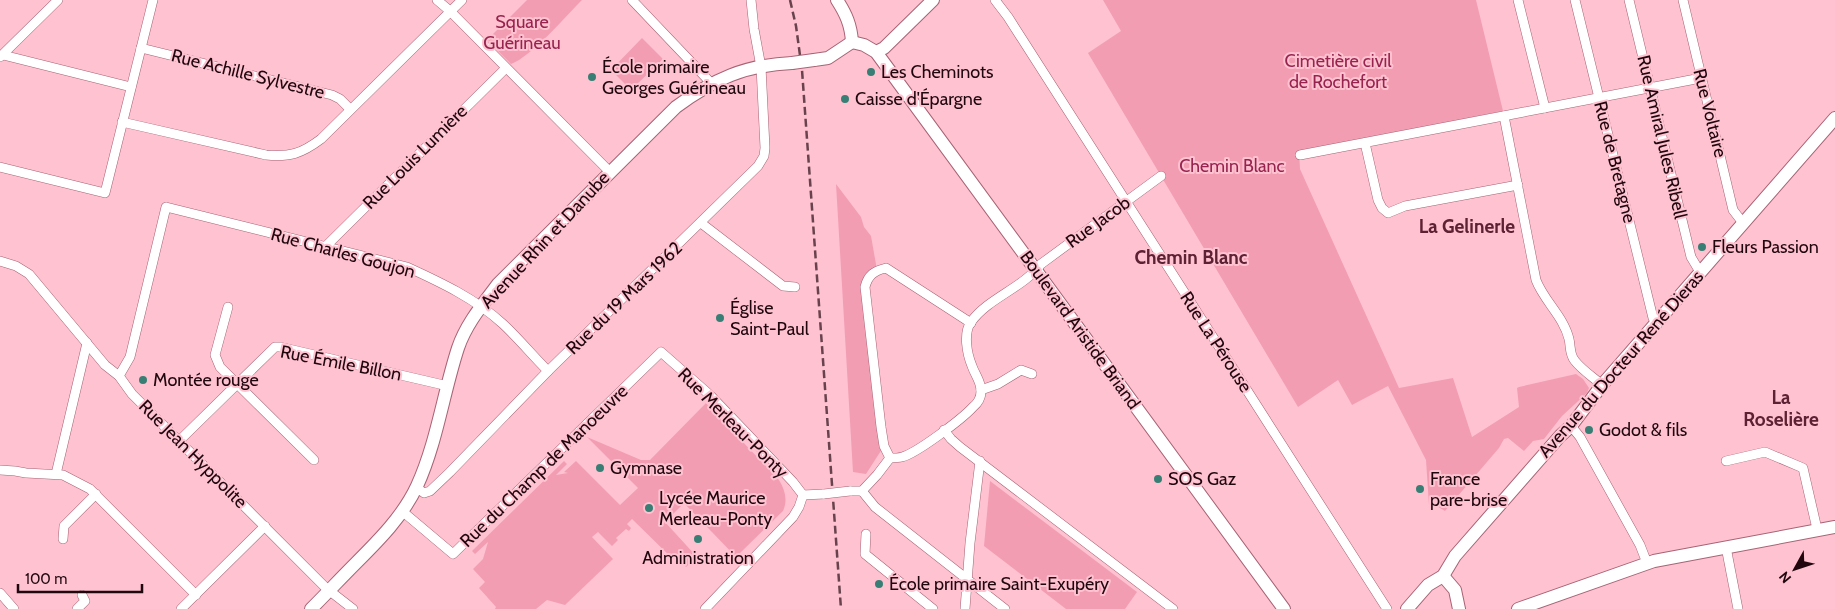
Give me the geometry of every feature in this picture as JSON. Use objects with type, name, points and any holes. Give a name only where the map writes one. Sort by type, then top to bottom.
[{"type":"street","points":[[1,56],[58,0]]},
{"type":"street","points":[[0,167],[105,193],[153,0]]},
{"type":"street","points":[[437,0],[610,172]]},
{"type":"street","points":[[122,122],[266,155],[283,157],[294,155],[308,149],[321,139],[462,0]]},
{"type":"street","points":[[632,0],[711,84]]},
{"type":"street","name":"Rue du 19 Mars 1962","points":[[416,488],[424,493],[430,491],[548,372],[751,174],[764,156],[761,67],[751,0]]},
{"type":"street","points":[[837,0],[846,14],[851,29],[852,42],[864,45],[876,52],[884,48],[933,0]]},
{"type":"street","name":"Rue La Pérouse","points":[[995,0],[1008,17],[1387,609]]},
{"type":"street","points":[[1518,0],[1545,108]]},
{"type":"street","name":"Rue de Bretagne","points":[[1575,0],[1656,323]]},
{"type":"street","name":"Rue Amiral Jules Ribell","points":[[1629,0],[1690,257],[1700,272]]},
{"type":"street","name":"Rue Voltaire","points":[[1683,0],[1733,210],[1743,223]]},
{"type":"street","name":"Avenue Rhin et Danube","points":[[311,609],[385,534],[416,488],[430,454],[458,347],[467,328],[498,284],[676,107],[728,75],[775,64],[828,58],[852,42]]},
{"type":"street","name":"Rue Achille Sylvestre","points":[[141,48],[332,95],[340,99],[350,109]]},
{"type":"street","name":"Boulevard Aristide Briand","points":[[876,52],[1284,609]]},
{"type":"street","points":[[1,56],[131,87]]},
{"type":"street","name":"Rue Louis Lumière","points":[[325,246],[506,68]]},
{"type":"street","points":[[1300,155],[1701,78]]},
{"type":"street","points":[[1504,116],[1536,280],[1540,292],[1564,328],[1569,338],[1570,353],[1575,361],[1602,385]]},
{"type":"street","name":"Avenue du Docteur René Dieras","points":[[1407,609],[1428,585],[1443,576],[1454,556],[1571,426],[1602,385],[1835,118]]},
{"type":"street","points":[[1365,143],[1378,200],[1382,208],[1388,213],[1405,206],[1518,185]]},
{"type":"street","name":"Rue Jacob","points":[[971,323],[988,306],[1036,270],[1041,264],[1161,176]]},
{"type":"street","name":"Rue Charles Goujon","points":[[119,376],[130,357],[166,207],[407,267],[434,279],[481,306],[502,324],[548,372]]},
{"type":"street","points":[[701,223],[782,286],[795,287]]},
{"type":"street","name":"Rue Jean Hyppolite","points":[[0,261],[16,266],[29,274],[105,365],[119,376],[132,394],[180,440],[329,592],[353,609]]},
{"type":"street","points":[[705,609],[793,517],[804,495],[862,491],[877,476],[890,458],[901,457],[912,452],[974,407],[980,398],[979,381],[967,350],[967,334],[971,323],[886,268],[877,270],[867,278],[865,287],[881,427],[884,446],[890,458]]},
{"type":"street","points":[[228,307],[215,355],[220,367],[314,460]]},
{"type":"street","points":[[56,474],[87,343]]},
{"type":"street","name":"Rue Émile Billon","points":[[180,440],[272,349],[280,347],[448,386]]},
{"type":"street","name":"Rue Merleau-Ponty","points":[[661,352],[711,396],[804,495]]},
{"type":"street","name":"Rue du Champ de Manoeuvre","points":[[402,511],[453,554],[661,352]]},
{"type":"street","points":[[981,390],[998,384],[1021,370],[1032,374]]},
{"type":"street","points":[[1571,426],[1580,437],[1640,545],[1647,563]]},
{"type":"street","points":[[944,430],[951,439],[980,462],[1173,609]]},
{"type":"street","points":[[1726,461],[1765,452],[1803,468],[1817,529]]},
{"type":"street","points":[[965,609],[980,462]]},
{"type":"street","points":[[0,470],[15,470],[26,474],[63,475],[90,489],[196,595]]},
{"type":"street","points":[[862,491],[882,513],[1005,609]]},
{"type":"street","points":[[63,539],[64,526],[96,494]]},
{"type":"street","points":[[181,609],[265,526]]},
{"type":"street","points":[[1518,609],[1647,563],[1835,527]]},
{"type":"street","points":[[866,534],[865,554],[933,609]]},
{"type":"street","points":[[1726,547],[1738,609]]},
{"type":"street","points":[[1443,576],[1455,590],[1459,609]]},
{"type":"street","points":[[0,593],[4,605],[14,609]]},
{"type":"street","points":[[77,609],[85,601],[82,595]]},
{"type":"green space","name":"Square Guérineau","points":[[527,0],[582,0],[538,45],[511,64],[487,40]]},
{"type":"green space","name":"Cimetière civil de Rochefort","points":[[1103,0],[1476,0],[1503,111],[1299,152],[1300,169],[1399,388],[1453,378],[1472,437],[1519,407],[1517,388],[1519,387],[1576,374],[1583,379],[1589,388],[1587,393],[1562,416],[1544,439],[1533,441],[1524,451],[1508,438],[1504,439],[1499,448],[1445,511],[1435,505],[1438,502],[1436,500],[1429,505],[1426,460],[1388,386],[1352,405],[1338,380],[1298,407],[1088,53],[1121,31]]},
{"type":"green space","points":[[642,38],[663,59],[631,90],[611,70]]},
{"type":"green space","points":[[836,184],[861,217],[864,227],[871,236],[877,270],[867,278],[884,446],[866,474],[853,472]]},
{"type":"green space","name":"Lycée Maurice Merleau-Ponty","points":[[706,403],[779,480],[785,495],[783,511],[736,557],[684,503],[665,522],[697,557],[686,567],[682,562],[678,564],[632,519],[627,524],[631,528],[629,531],[626,529],[616,538],[618,540],[612,546],[598,532],[592,537],[613,559],[565,605],[547,600],[536,609],[495,609],[496,607],[479,588],[485,582],[473,569],[483,559],[488,542],[475,554],[472,551],[564,461],[567,464],[556,475],[568,473],[564,472],[576,461],[620,505],[638,488],[587,437],[641,460],[650,460]]},
{"type":"green space","points":[[990,481],[1137,592],[1125,609],[1066,609],[984,546]]},
{"type":"railway","points":[[790,0],[796,26],[802,70],[841,609]]},
{"type":"place","name":"Les Cheminots","points":[[871,72]]},
{"type":"place","name":"École primaire Georges Guérineau","points":[[592,77]]},
{"type":"place","name":"Caisse d'Épargne","points":[[845,99]]},
{"type":"place","name":"Fleurs Passion","points":[[1702,247]]},
{"type":"place","name":"Église Saint-Paul","points":[[720,318]]},
{"type":"place","name":"Montée rouge","points":[[143,380]]},
{"type":"place","name":"Godot & fils","points":[[1589,430]]},
{"type":"place","name":"Gymnase","points":[[600,468]]},
{"type":"place","name":"SOS Gaz","points":[[1158,479]]},
{"type":"place","name":"France pare-brise","points":[[1420,489]]},
{"type":"place","name":"Lycée Maurice Merleau-Ponty","points":[[649,508]]},
{"type":"place","name":"Administration","points":[[698,539]]},
{"type":"place","name":"École primaire Saint-Exupéry","points":[[879,584]]},
{"type":"district","name":"La Gelinerle","points":[[1467,226]]},
{"type":"district","name":"Chemin Blanc","points":[[1191,257]]},
{"type":"district","name":"La Roselière","points":[[1781,408]]}]
